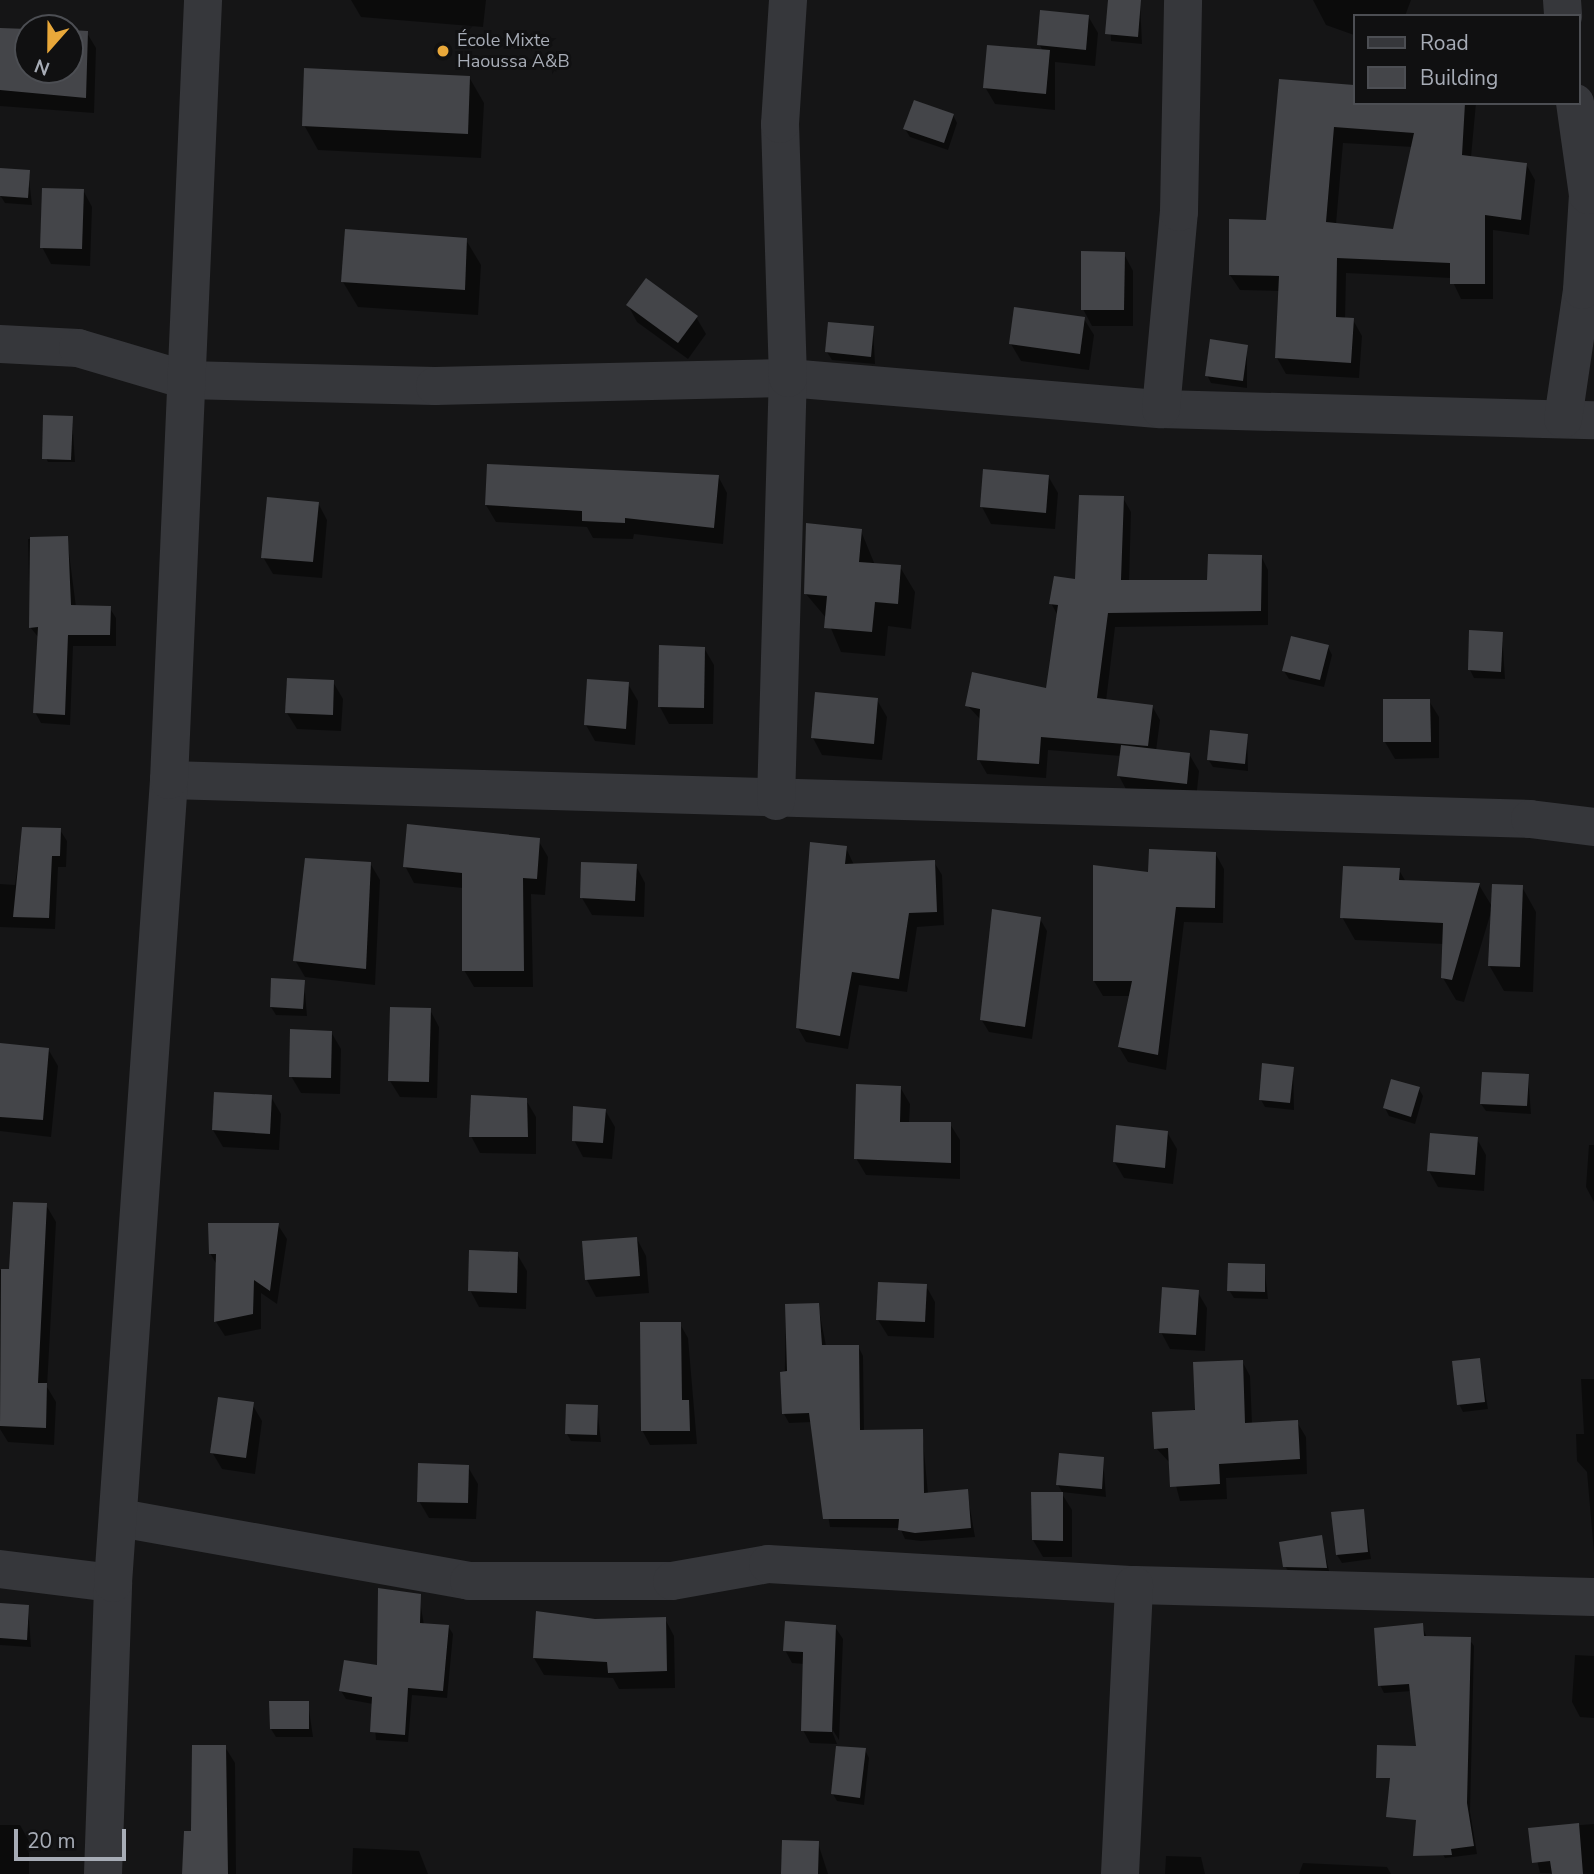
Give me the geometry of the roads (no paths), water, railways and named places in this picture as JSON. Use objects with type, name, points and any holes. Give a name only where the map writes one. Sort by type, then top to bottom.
[{"type":"street","points":[[103,1874],[113,1583],[120,1518],[169,780],[203,0]]},
{"type":"street","points":[[776,801],[788,378],[780,124],[788,0]]},
{"type":"street","points":[[1161,409],[1179,212],[1183,0]]},
{"type":"street","points":[[0,344],[78,348],[186,380],[435,386],[788,378],[1161,409],[1579,419],[1582,290],[1588,195],[1575,105]]},
{"type":"street","points":[[169,780],[776,801],[1530,819],[1594,827]]},
{"type":"street","points":[[120,1518],[469,1581],[672,1581],[768,1564],[1134,1585],[1594,1597]]},
{"type":"street","points":[[0,1569],[113,1583]]},
{"type":"street","points":[[1121,1874],[1134,1585]]},
{"type":"place","name":"École Mixte Haoussa A&B","points":[[443,51]]}]
